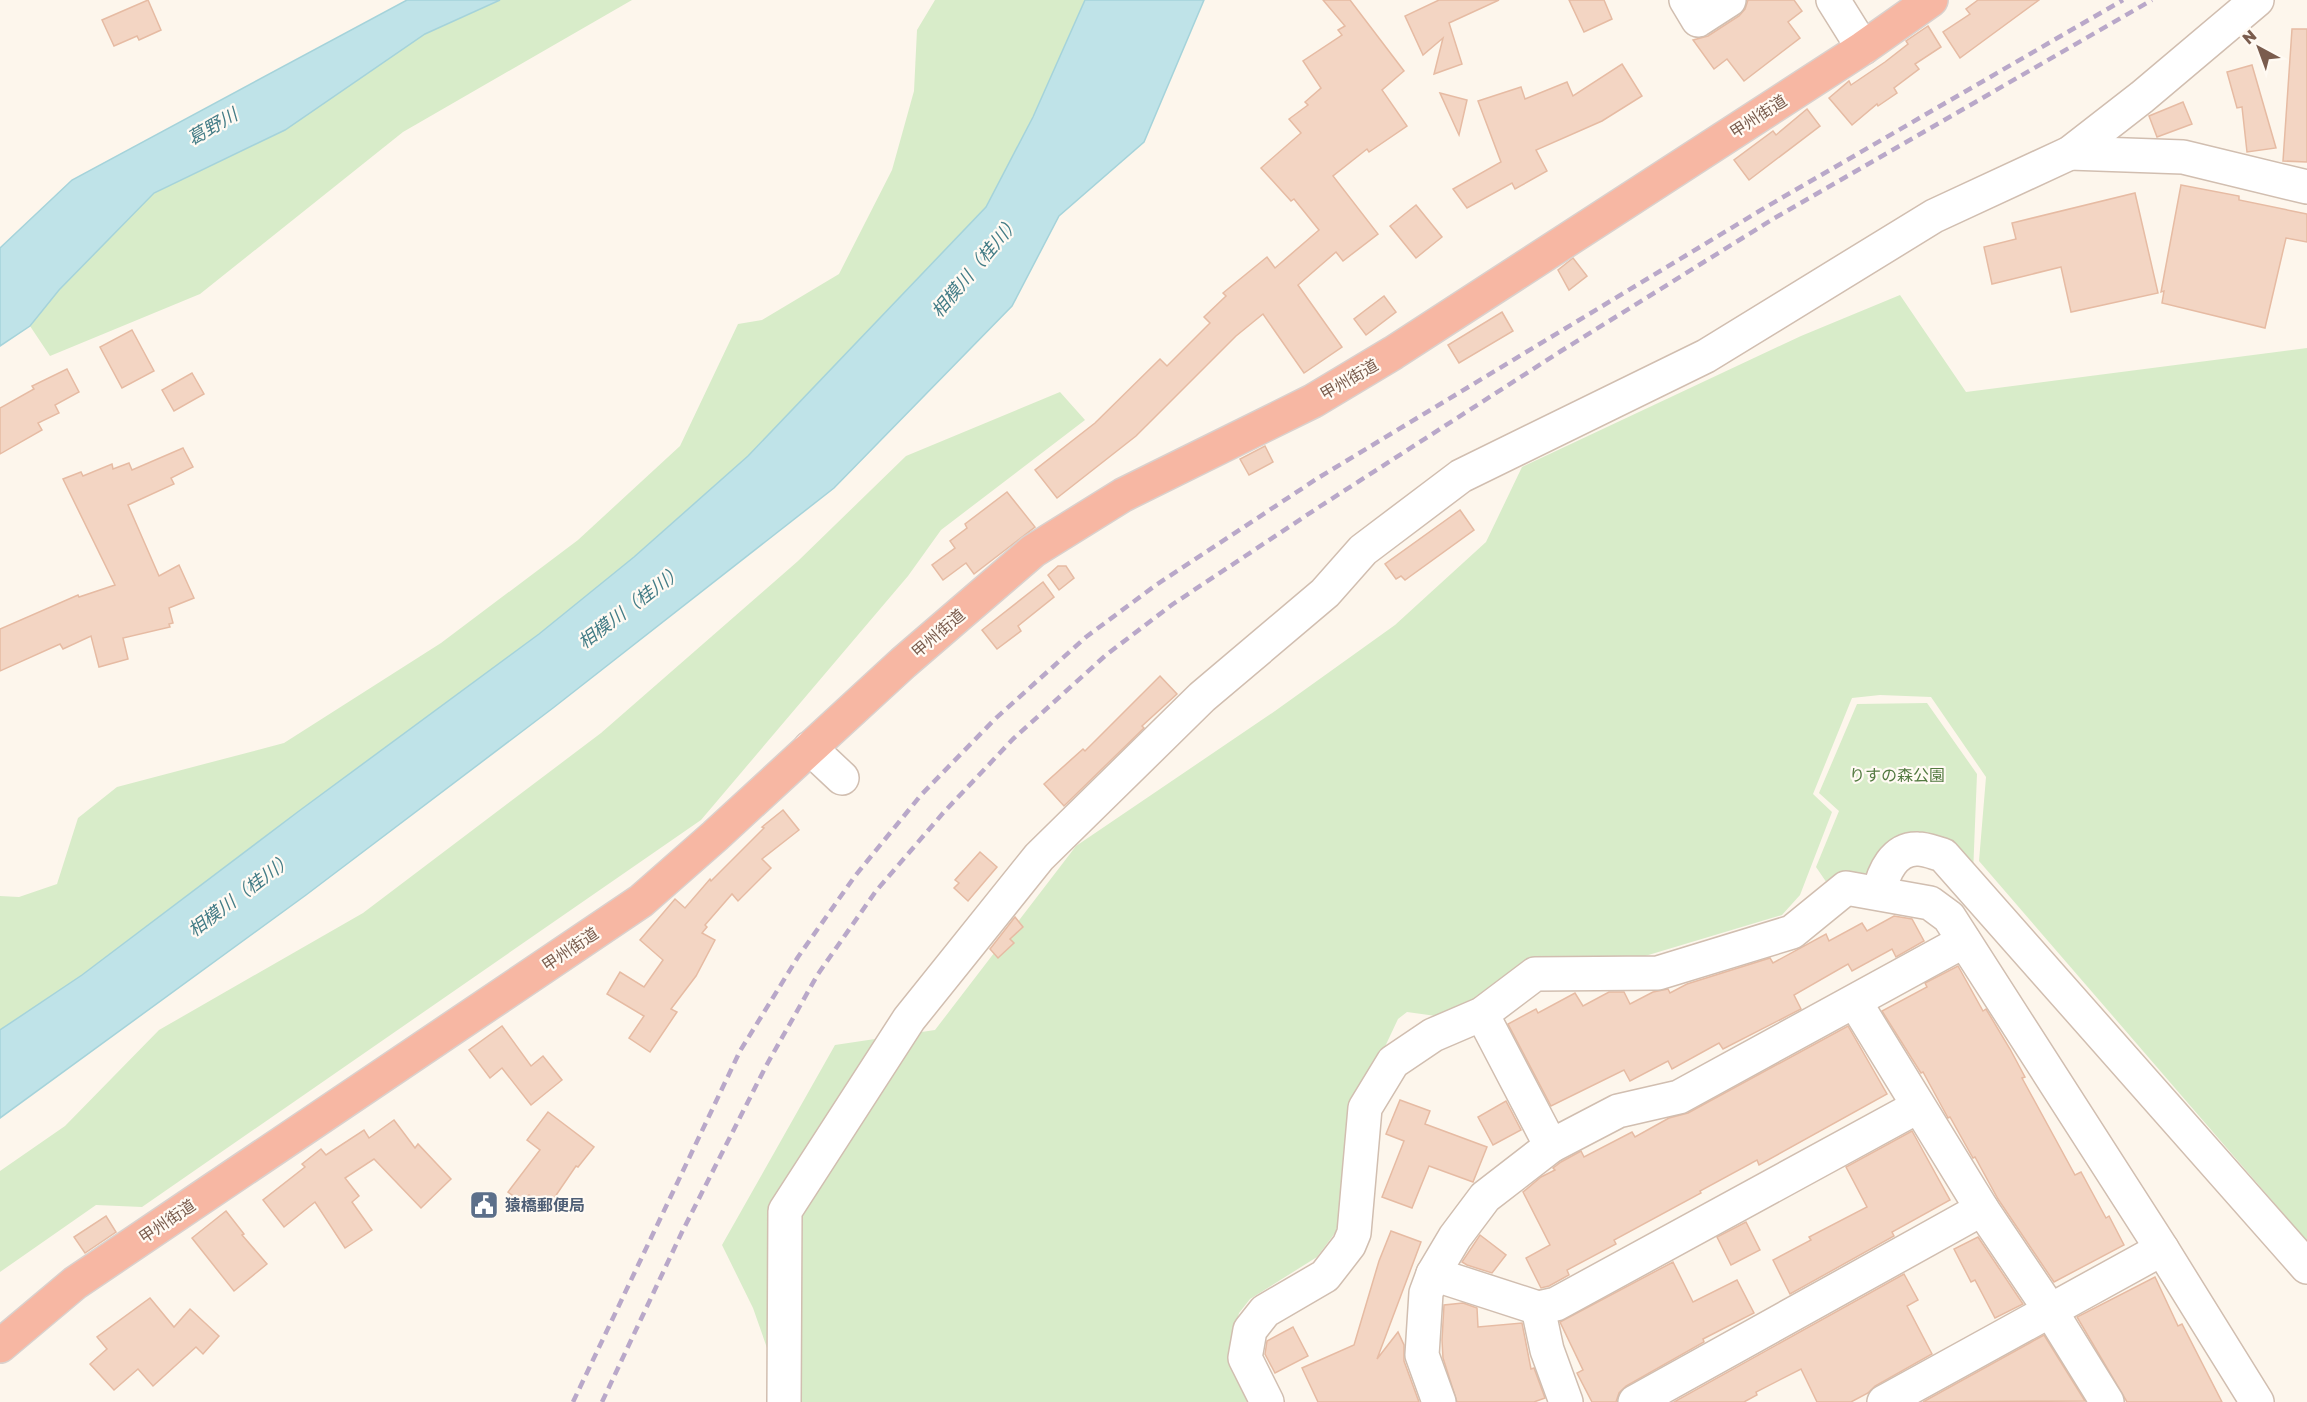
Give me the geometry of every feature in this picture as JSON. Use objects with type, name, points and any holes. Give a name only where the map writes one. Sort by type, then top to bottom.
[{"type":"highway","name":"甲州街道","points":[[0,1346],[75,1283],[641,901],[903,663],[1033,551],[1124,495],[1313,400],[1393,353],[1863,48],[1931,0]]},
{"type":"street","points":[[1686,0],[1698,20],[1729,0]]},
{"type":"street","points":[[1833,0],[1863,48]]},
{"type":"street","points":[[784,1402],[785,1211],[909,1019],[1039,857],[1194,705],[1325,593],[1363,550],[1461,476],[1706,356],[1934,216],[2070,153],[2142,97],[2257,0]]},
{"type":"street","points":[[2070,153],[2183,157],[2307,187]]},
{"type":"street","points":[[810,748],[842,778]]},
{"type":"street","points":[[1879,893],[1882,876],[1896,856],[1917,849],[1943,855],[2307,1267]]},
{"type":"street","points":[[1267,1402],[1245,1358],[1250,1330],[1265,1311],[1325,1276],[1349,1245],[1354,1233],[1365,1108],[1393,1062],[1433,1035],[1482,1014],[1535,974],[1658,973],[1792,932],[1846,888],[1930,903],[1949,917],[2163,1249],[2258,1402]]},
{"type":"street","points":[[1439,1402],[1422,1355],[1426,1293],[1432,1274],[1455,1237],[1485,1197],[1551,1146],[1618,1111],[1680,1097],[1964,941]]},
{"type":"street","points":[[1855,1002],[1917,1107],[2050,1310],[2107,1402]]},
{"type":"street","points":[[1482,1014],[1551,1146]]},
{"type":"street","points":[[1432,1274],[1538,1308],[1556,1304],[1917,1107]]},
{"type":"street","points":[[1635,1402],[1982,1209]]},
{"type":"street","points":[[1884,1402],[2163,1249]]},
{"type":"street","points":[[1538,1308],[1547,1350],[1566,1402]]},
{"type":"green space","points":[[500,0],[632,0],[403,132],[200,294],[50,356],[30,326],[59,290],[154,193],[285,130],[425,34]]},
{"type":"green space","points":[[935,0],[1085,0],[1033,117],[986,207],[748,456],[634,557],[539,634],[82,975],[0,1030],[0,896],[19,897],[57,884],[78,818],[117,787],[284,743],[441,643],[578,540],[680,446],[738,324],[762,320],[839,274],[892,170],[914,91],[917,30]]},
{"type":"green space","points":[[1900,295],[1966,392],[2307,348],[2307,1241],[1979,861],[1986,777],[1931,697],[1880,695],[1852,698],[1813,794],[1832,812],[1800,895],[1782,915],[1645,956],[1528,958],[1483,995],[1436,1016],[1407,1012],[1398,1019],[1382,1053],[1351,1099],[1344,1207],[1335,1233],[1317,1257],[1250,1299],[1239,1313],[1228,1358],[1247,1402],[786,1402],[753,1308],[722,1245],[835,1045],[935,1030],[1076,846],[1275,711],[1395,625],[1486,542],[1522,467],[1801,336]]},
{"type":"green space","points":[[1060,392],[1085,420],[941,530],[908,576],[701,820],[142,1207],[96,1205],[0,1272],[0,1171],[65,1126],[159,1030],[363,913],[601,733],[798,561],[906,456]]},
{"type":"green space","name":"りすの森公園","points":[[1927,703],[1977,774],[1973,874],[1949,848],[1872,874],[1846,872],[1829,886],[1816,867],[1839,811],[1819,793],[1857,704]]},
{"type":"water","name":"葛野川","points":[[407,0],[500,0],[425,34],[285,130],[154,193],[59,290],[30,326],[0,346],[0,248],[72,180]]},
{"type":"water","name":"相模川（桂川）","points":[[1085,0],[1204,0],[1144,142],[1059,216],[1012,306],[834,488],[553,708],[306,895],[0,1118],[0,1030],[82,975],[539,634],[634,557],[748,456],[986,207],[1033,117]]},
{"type":"building","points":[[148,0],[161,30],[139,40],[137,36],[114,46],[102,20]]},
{"type":"building","points":[[1323,0],[1350,0],[1404,71],[1382,90],[1407,126],[1369,152],[1367,149],[1333,176],[1378,234],[1343,261],[1336,252],[1298,285],[1342,347],[1304,373],[1263,314],[1236,336],[1136,436],[1057,498],[1035,470],[1095,423],[1160,359],[1167,366],[1210,323],[1204,317],[1226,296],[1223,293],[1267,257],[1275,268],[1319,230],[1294,199],[1291,201],[1261,168],[1301,133],[1289,119],[1308,105],[1305,102],[1321,88],[1303,61],[1342,35],[1338,30],[1345,26]]},
{"type":"building","points":[[1439,0],[1499,0],[1449,23],[1462,64],[1434,74],[1443,38],[1423,55],[1405,16]]},
{"type":"building","points":[[1569,0],[1604,0],[1612,19],[1584,32]]},
{"type":"building","points":[[1748,0],[1794,0],[1802,11],[1788,22],[1800,38],[1744,81],[1727,59],[1714,69],[1693,40],[1708,36],[1739,16]]},
{"type":"building","points":[[1978,0],[2039,0],[1960,58],[1943,32],[1970,14],[1966,9]]},
{"type":"building","points":[[1928,26],[1941,47],[1915,64],[1919,69],[1894,88],[1897,93],[1878,106],[1877,104],[1852,125],[1829,98],[1849,81],[1851,85],[1885,62],[1908,44],[1906,41]]},
{"type":"building","points":[[2292,29],[2307,29],[2307,162],[2283,161]]},
{"type":"building","points":[[1622,64],[1642,96],[1602,121],[1536,150],[1547,171],[1515,189],[1512,183],[1467,208],[1453,189],[1501,162],[1478,101],[1521,87],[1525,99],[1567,82],[1573,96]]},
{"type":"building","points":[[2252,65],[2276,148],[2247,152],[2242,107],[2237,108],[2227,72]]},
{"type":"building","points":[[1440,93],[1467,100],[1459,135]]},
{"type":"building","points":[[2183,102],[2192,124],[2157,137],[2149,116]]},
{"type":"building","points":[[1807,109],[1820,126],[1749,180],[1734,160],[1773,131],[1776,135]]},
{"type":"building","points":[[2181,185],[2239,196],[2239,200],[2307,214],[2307,242],[2286,238],[2265,328],[2162,303],[2164,291],[2161,292]]},
{"type":"building","points":[[2135,193],[2158,293],[2071,312],[2061,267],[1992,284],[1984,247],[2016,239],[2012,223]]},
{"type":"building","points":[[1416,205],[1442,237],[1416,258],[1390,226]]},
{"type":"building","points":[[1573,258],[1587,276],[1569,290],[1558,270]]},
{"type":"building","points":[[1384,296],[1396,312],[1366,335],[1354,319]]},
{"type":"building","points":[[1502,312],[1513,331],[1459,363],[1448,345]]},
{"type":"building","points":[[132,330],[154,371],[122,388],[100,347]]},
{"type":"building","points":[[67,369],[79,392],[55,405],[59,413],[38,423],[42,430],[0,454],[0,408],[34,389],[32,386]]},
{"type":"building","points":[[192,373],[204,394],[174,411],[162,390]]},
{"type":"building","points":[[1265,446],[1273,462],[1249,475],[1240,459]]},
{"type":"building","points":[[183,448],[193,467],[171,478],[174,484],[128,505],[159,576],[179,565],[194,598],[169,608],[173,623],[169,624],[170,627],[123,638],[128,659],[99,667],[91,636],[63,649],[60,644],[0,671],[0,629],[78,595],[79,597],[115,585],[63,479],[81,472],[83,476],[112,464],[113,469],[129,463],[132,470]]},
{"type":"building","points":[[1007,492],[1035,527],[974,574],[966,563],[943,580],[932,565],[955,548],[950,541],[967,528],[965,524]]},
{"type":"building","points":[[1460,510],[1474,530],[1405,580],[1401,576],[1396,579],[1385,564]]},
{"type":"building","points":[[1058,566],[1066,566],[1074,578],[1059,590],[1048,575]]},
{"type":"building","points":[[1043,582],[1054,597],[1018,626],[1021,631],[997,649],[982,630]]},
{"type":"building","points":[[1160,676],[1177,694],[1142,726],[1144,728],[1064,806],[1044,784],[1083,749],[1085,751]]},
{"type":"building","points":[[783,810],[799,830],[762,859],[771,868],[738,901],[732,894],[705,925],[707,927],[702,933],[715,940],[696,976],[671,1009],[677,1012],[650,1052],[629,1038],[644,1016],[607,994],[620,972],[644,987],[663,960],[640,940],[675,899],[685,908],[710,879],[711,881],[764,828],[762,827]]},
{"type":"building","points":[[980,852],[997,867],[968,901],[954,888],[959,883],[955,880]]},
{"type":"building","points":[[1894,916],[1912,919],[1924,941],[1896,957],[1892,949],[1852,971],[1848,964],[1794,995],[1801,1009],[1723,1049],[1719,1043],[1672,1069],[1668,1061],[1630,1081],[1624,1070],[1551,1106],[1508,1024],[1536,1009],[1538,1013],[1575,993],[1583,1006],[1609,992],[1624,992],[1630,1004],[1653,992],[1668,989],[1670,993],[1687,984],[1770,958],[1773,963],[1826,934],[1829,941],[1862,923],[1867,931]]},
{"type":"building","points":[[1015,917],[1023,927],[1010,939],[1014,943],[998,958],[990,949]]},
{"type":"building","points":[[1958,966],[1983,1011],[1986,1009],[2010,1049],[2025,1077],[2022,1078],[2075,1175],[2081,1172],[2106,1218],[2109,1216],[2124,1245],[2054,1282],[1998,1199],[1975,1157],[1973,1158],[1950,1117],[1948,1118],[1923,1072],[1921,1073],[1882,1011],[1927,987],[1925,983]]},
{"type":"building","points":[[502,1026],[531,1066],[543,1056],[562,1080],[531,1105],[502,1068],[490,1078],[469,1050]]},
{"type":"building","points":[[1848,1026],[1887,1094],[1759,1165],[1757,1160],[1700,1191],[1701,1193],[1614,1240],[1616,1244],[1567,1270],[1569,1275],[1541,1288],[1526,1258],[1550,1245],[1523,1192],[1541,1177],[1555,1170],[1553,1168],[1561,1162],[1581,1151],[1584,1157],[1632,1132],[1635,1137],[1669,1118],[1688,1113]]},
{"type":"building","points":[[1400,1100],[1430,1111],[1425,1124],[1487,1147],[1473,1182],[1429,1166],[1412,1208],[1382,1197],[1404,1141],[1386,1134]]},
{"type":"building","points":[[1506,1101],[1521,1130],[1493,1145],[1478,1117]]},
{"type":"building","points":[[548,1112],[594,1147],[578,1167],[576,1166],[548,1207],[529,1195],[523,1203],[508,1192],[540,1150],[527,1140]]},
{"type":"building","points":[[394,1120],[415,1148],[418,1144],[451,1179],[421,1208],[374,1159],[345,1178],[359,1196],[352,1202],[372,1230],[345,1248],[315,1202],[284,1227],[263,1200],[305,1167],[302,1164],[321,1149],[326,1155],[364,1130],[369,1138]]},
{"type":"building","points":[[1912,1131],[1950,1200],[1892,1232],[1894,1236],[1790,1294],[1773,1260],[1811,1240],[1809,1237],[1867,1207],[1846,1167]]},
{"type":"building","points":[[226,1211],[244,1234],[242,1235],[267,1264],[234,1291],[192,1238]]},
{"type":"building","points":[[106,1216],[116,1232],[85,1253],[74,1237]]},
{"type":"building","points":[[1746,1222],[1760,1250],[1731,1265],[1717,1237]]},
{"type":"building","points":[[1391,1231],[1421,1242],[1377,1359],[1398,1332],[1404,1345],[1404,1361],[1419,1402],[1318,1402],[1302,1368],[1354,1345],[1379,1261]]},
{"type":"building","points":[[1480,1235],[1506,1255],[1492,1273],[1462,1262]]},
{"type":"building","points":[[1978,1237],[2023,1304],[1995,1318],[1975,1280],[1971,1282],[1954,1249]]},
{"type":"building","points":[[1673,1262],[1693,1302],[1737,1280],[1754,1313],[1703,1339],[1704,1342],[1626,1386],[1619,1393],[1616,1402],[1592,1402],[1577,1373],[1583,1370],[1560,1322]]},
{"type":"building","points":[[1904,1274],[1918,1300],[1907,1306],[1932,1354],[1875,1386],[1868,1393],[1851,1402],[1817,1402],[1801,1369],[1756,1392],[1757,1395],[1744,1402],[1674,1402]]},
{"type":"building","points":[[2155,1277],[2178,1326],[2182,1324],[2222,1402],[2127,1402],[2077,1317]]},
{"type":"building","points":[[150,1298],[174,1327],[190,1309],[219,1336],[203,1354],[196,1347],[153,1386],[138,1369],[114,1390],[90,1364],[107,1349],[97,1337]]},
{"type":"building","points":[[1463,1303],[1477,1308],[1478,1327],[1522,1323],[1531,1369],[1534,1368],[1545,1398],[1534,1402],[1457,1402],[1443,1358],[1444,1305]]},
{"type":"building","points":[[1293,1327],[1308,1356],[1275,1373],[1265,1354],[1267,1341]]},
{"type":"building","points":[[2044,1335],[2085,1401],[1923,1402]]},
{"type":"railway","points":[[573,1402],[740,1051],[798,957],[855,876],[921,795],[995,719],[1086,637],[1156,585],[1318,478],[1766,207],[2123,0]]},
{"type":"railway","points":[[602,1402],[682,1232],[766,1066],[818,974],[876,891],[944,812],[1013,739],[1106,655],[1173,604],[1319,507],[1561,351],[1773,219],[2152,0]]},
{"type":"place","name":"猿橋郵便局","points":[[484,1205]]}]
